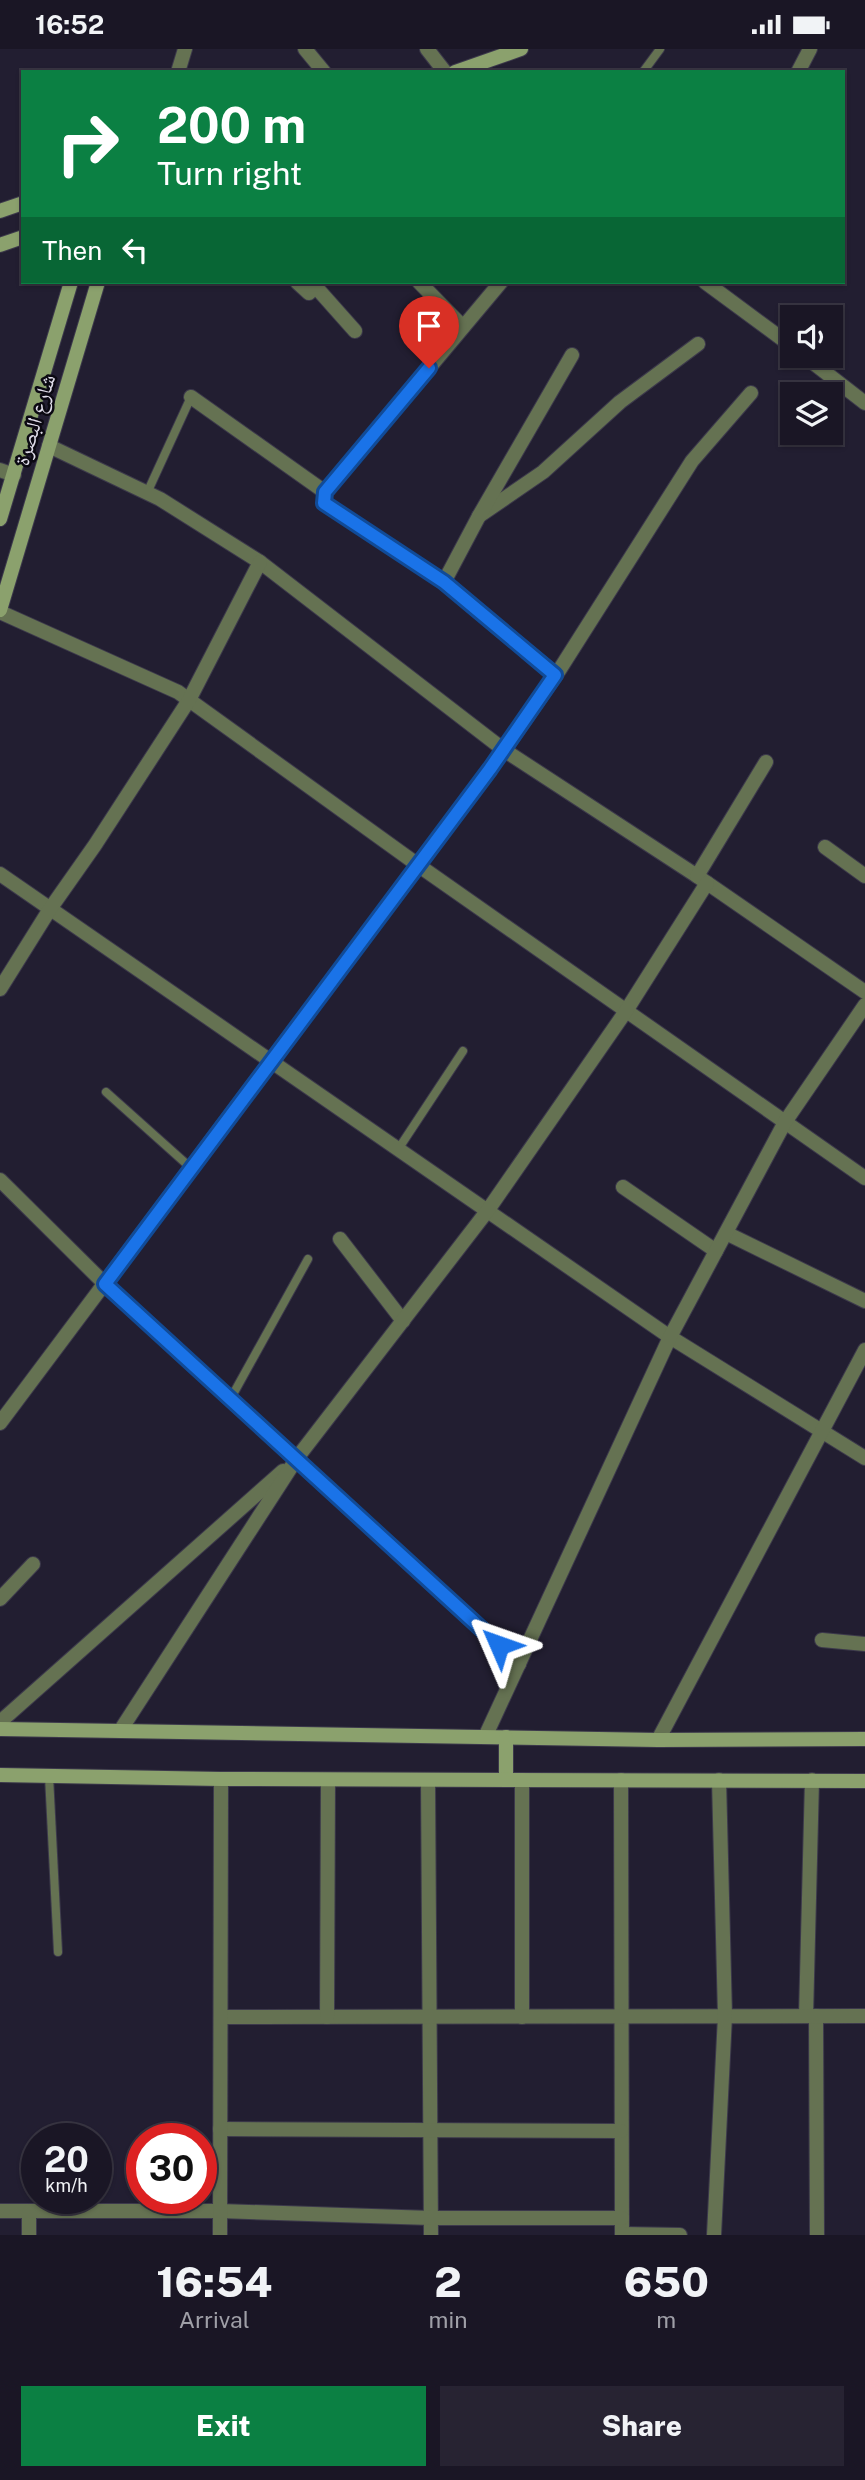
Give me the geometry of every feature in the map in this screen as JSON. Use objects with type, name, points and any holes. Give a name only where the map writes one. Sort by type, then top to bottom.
[{"type":"street","points":[[179,70],[185,49]]},
{"type":"street","points":[[305,49],[322,70]]},
{"type":"street","points":[[427,49],[443,70]]},
{"type":"street","points":[[463,70],[521,49]]},
{"type":"street","points":[[799,70],[810,49]]},
{"type":"street","points":[[0,211],[21,204]]},
{"type":"street","points":[[0,245],[21,238]]},
{"type":"street","name":"شارع البصرة","points":[[0,519],[7,473],[70,284]]},
{"type":"street","name":"شارع البصرة","points":[[0,611],[97,284]]},
{"type":"street","points":[[299,284],[309,293],[317,284],[355,331]]},
{"type":"street","points":[[421,284],[463,327]]},
{"type":"street","points":[[499,284],[325,492],[324,503],[444,582],[555,675]]},
{"type":"street","points":[[708,284],[780,337]]},
{"type":"street","points":[[478,516],[544,472],[620,402],[698,344]]},
{"type":"street","points":[[444,582],[478,516],[572,355]]},
{"type":"street","points":[[820,368],[865,403]]},
{"type":"street","points":[[0,1423],[504,750],[692,461],[751,393]]},
{"type":"street","points":[[191,397],[325,492]]},
{"type":"street","points":[[49,446],[147,493],[260,562],[504,750],[702,880],[865,992]]},
{"type":"street","points":[[0,989],[189,700],[260,562]]},
{"type":"street","points":[[0,611],[178,692],[418,865],[865,1178]]},
{"type":"street","points":[[120,1731],[297,1458],[488,1210],[626,1011],[766,762]]},
{"type":"street","points":[[825,847],[865,876]]},
{"type":"street","points":[[0,874],[670,1337],[865,1458]]},
{"type":"street","points":[[485,1737],[670,1337],[785,1122],[865,1006]]},
{"type":"street","points":[[0,1180],[105,1284],[519,1664]]},
{"type":"street","points":[[623,1187],[716,1251]]},
{"type":"street","points":[[726,1233],[865,1301]]},
{"type":"street","points":[[340,1239],[403,1321]]},
{"type":"street","points":[[658,1740],[865,1350]]},
{"type":"street","points":[[0,1722],[297,1458]]},
{"type":"street","points":[[0,1599],[33,1564]]},
{"type":"street","points":[[822,1640],[865,1644]]},
{"type":"street","points":[[0,1729],[658,1740],[865,1739]]},
{"type":"street","points":[[506,1737],[506,1780]]},
{"type":"street","points":[[0,1775],[328,1780],[865,1781]]},
{"type":"street","points":[[220,2235],[221,1779]]},
{"type":"street","points":[[327,2017],[328,1780]]},
{"type":"street","points":[[428,1780],[431,2235]]},
{"type":"street","points":[[522,1780],[522,2017]]},
{"type":"street","points":[[621,1780],[622,2235],[680,2235]]},
{"type":"street","points":[[714,2235],[725,2016],[719,1780]]},
{"type":"street","points":[[812,1780],[811,2016],[817,2235]]},
{"type":"street","points":[[220,2017],[865,2016]]},
{"type":"street","points":[[220,2129],[621,2131]]},
{"type":"street","points":[[0,2211],[21,2212]]},
{"type":"street","points":[[112,2212],[220,2211],[430,2218],[622,2218]]},
{"type":"street","points":[[29,2214],[29,2235]]},
{"type":"lane","points":[[644,70],[660,49]]},
{"type":"lane","points":[[147,493],[191,397]]},
{"type":"lane","points":[[399,1149],[463,1051]]},
{"type":"lane","points":[[106,1092],[191,1168]]},
{"type":"lane","points":[[231,1398],[308,1259]]},
{"type":"lane","points":[[49,1776],[58,1952]]},
{"type":"route","points":[[429,368],[325,492],[324,503],[444,582],[555,675],[490,769],[105,1284],[499,1645]]}]
